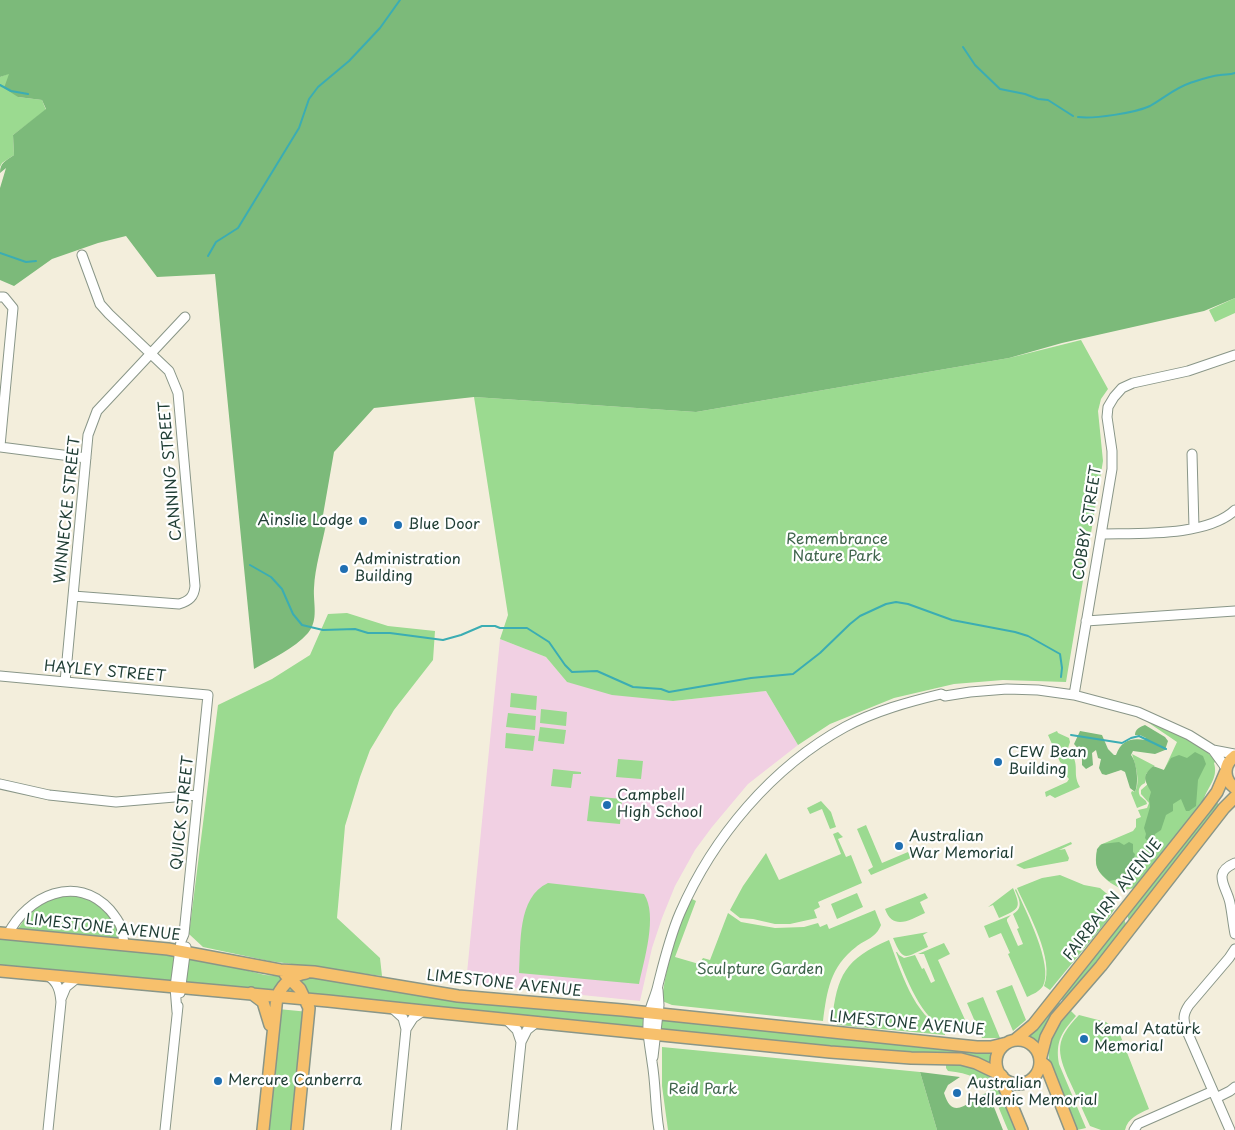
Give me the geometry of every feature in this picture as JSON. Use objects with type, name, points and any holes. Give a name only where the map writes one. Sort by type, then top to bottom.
[{"type":"main road","name":"FAIRBAIRN AVENUE","points":[[1011,1042],[1033,1025],[1206,807],[1217,792],[1230,760],[1235,755]]},
{"type":"main road","points":[[1226,769],[1228,780],[1235,788]]},
{"type":"main road","name":"FAIRBAIRN AVENUE","points":[[1040,1061],[1046,1037],[1056,1018],[1086,986],[1224,808],[1235,798]]},
{"type":"main road","name":"LIMESTONE AVENUE","points":[[4,933],[183,951],[280,970],[314,972],[458,996],[977,1047],[991,1047],[1011,1042]]},
{"type":"main road","name":"LIMESTONE AVENUE","points":[[0,970],[251,993],[830,1052],[911,1058],[961,1059],[976,1063],[1001,1076]]},
{"type":"main road","points":[[280,970],[300,989],[309,1008],[298,1130]]},
{"type":"main road","points":[[263,1130],[277,996],[283,986],[291,979],[299,974],[314,972]]},
{"type":"main road","points":[[251,993],[263,1002],[272,1034]]},
{"type":"main road","points":[[308,1020],[316,1008],[328,1001]]},
{"type":"main road","points":[[1001,1076],[1016,1084],[1031,1080],[1038,1072],[1040,1061],[1037,1051],[1032,1045],[1024,1041],[1011,1042],[997,1056],[997,1066],[1003,1084],[1022,1130]]},
{"type":"main road","points":[[1040,1061],[1046,1066],[1071,1130]]},
{"type":"street","name":"CANNING STREET","points":[[73,596],[179,604],[192,597],[195,592],[178,393],[169,371],[100,304],[82,255]]},
{"type":"street","points":[[2,297],[13,308],[2,402],[0,447],[86,458]]},
{"type":"street","name":"WINNECKE STREET","points":[[65,682],[88,434],[97,411],[185,317]]},
{"type":"street","name":"COBBY STREET","points":[[1074,695],[1112,469],[1112,451],[1107,418],[1108,407],[1114,396],[1122,388],[1133,383],[1188,371],[1235,355]]},
{"type":"street","points":[[1192,454],[1194,528]]},
{"type":"street","points":[[1101,534],[1194,528],[1218,522],[1235,510]]},
{"type":"street","points":[[1086,621],[1235,611]]},
{"type":"street","name":"HAYLEY STREET","points":[[0,676],[208,695]]},
{"type":"street","points":[[659,1130],[652,1062],[652,1034],[658,988],[673,930],[700,871],[739,816],[759,795],[811,748],[864,718],[911,702],[941,694],[945,696],[1008,689],[1038,690],[1105,702],[1148,715],[1189,735],[1213,750],[1235,755]]},
{"type":"street","name":"QUICK STREET","points":[[165,1130],[208,695]]},
{"type":"street","points":[[1213,750],[1226,769]]},
{"type":"street","points":[[0,784],[49,795],[116,802],[198,795]]},
{"type":"street","points":[[1235,863],[1226,868],[1222,879],[1223,888],[1229,900],[1234,920],[1235,934]]},
{"type":"street","points":[[4,933],[35,902],[62,891],[78,891],[105,904],[115,916],[123,930],[122,945]]},
{"type":"street","points":[[1230,1130],[1186,1029],[1184,1016],[1189,1005],[1235,949]]},
{"type":"street","points":[[47,975],[55,981],[60,992],[61,1002],[48,1130]]},
{"type":"street","points":[[61,1002],[66,987],[77,978]]},
{"type":"street","points":[[392,1008],[403,1018],[406,1029],[396,1130]]},
{"type":"street","points":[[406,1029],[413,1018],[423,1012]]},
{"type":"street","points":[[507,1020],[517,1030],[521,1042]]},
{"type":"street","points":[[512,1130],[521,1042],[527,1030],[537,1022]]},
{"type":"street","points":[[1136,1127],[1215,1094],[1230,1091],[1235,1087]]},
{"type":"shaded area","name":"Campbell High School","points":[[500,639],[546,657],[567,682],[673,701],[766,691],[798,745],[748,784],[695,850],[675,886],[662,918],[652,948],[640,1001],[466,983]]},
{"type":"green space","points":[[0,0],[1235,0],[1235,298],[1204,311],[1062,343],[1009,358],[696,412],[474,397],[374,408],[334,452],[323,515],[326,524],[316,572],[314,617],[311,628],[296,644],[254,669],[215,274],[157,277],[126,236],[98,243],[52,259],[14,286],[0,280],[0,188],[6,168],[0,173],[0,169],[4,162],[14,155],[13,135],[46,109],[42,100],[18,97],[4,88],[9,74],[0,77]]},
{"type":"green space","points":[[10,73],[18,97],[42,100],[46,110],[13,135],[14,155],[2,163],[0,167],[0,77]]},
{"type":"green space","points":[[1235,298],[1235,313],[1215,322],[1209,310]]},
{"type":"green space","name":"Remembrance Nature Park","points":[[1081,340],[1108,389],[1101,399],[1098,411],[1103,461],[1066,682],[1003,680],[954,684],[894,698],[830,724],[798,745],[766,691],[673,701],[612,695],[567,682],[546,657],[500,639],[508,615],[474,397],[696,412],[1009,358]]},
{"type":"green space","points":[[347,613],[388,626],[435,631],[433,660],[394,710],[370,750],[345,826],[337,918],[380,958],[382,976],[269,961],[203,947],[189,934],[218,705],[272,679],[310,655],[328,614]]},
{"type":"green space","points":[[511,693],[537,696],[536,710],[510,707]]},
{"type":"green space","points":[[541,709],[567,712],[566,726],[540,723]]},
{"type":"green space","points":[[508,713],[536,716],[535,730],[506,727]]},
{"type":"green space","points":[[1146,721],[1176,733],[1203,749],[1216,761],[1214,763],[1215,774],[1203,802],[1135,888],[1124,890],[1113,885],[1100,873],[1096,863],[1098,849],[1100,845],[1133,831],[1136,827],[1136,819],[1141,817],[1138,810],[1147,808],[1149,803],[1141,794],[1141,790],[1164,770],[1177,742]]},
{"type":"green space","points":[[1145,725],[1165,737],[1168,741],[1165,750],[1155,754],[1133,751],[1131,755],[1135,763],[1137,779],[1135,792],[1130,788],[1125,772],[1121,770],[1106,775],[1102,774],[1099,768],[1101,759],[1098,758],[1096,750],[1092,753],[1093,765],[1086,769],[1082,765],[1082,753],[1074,744],[1080,731],[1102,735],[1108,749],[1116,755],[1121,746],[1128,741],[1136,739],[1146,740],[1146,738],[1140,735],[1135,735],[1140,727]]},
{"type":"green space","points":[[540,727],[566,730],[564,744],[538,741]]},
{"type":"green space","points":[[1057,731],[1069,738],[1068,748],[1075,760],[1076,777],[1080,787],[1055,798],[1050,795],[1046,797],[1045,792],[1067,782],[1069,779],[1064,773],[1065,766],[1060,762],[1048,735]]},
{"type":"green space","points":[[506,733],[535,736],[533,751],[505,748]]},
{"type":"green space","points":[[1195,752],[1203,756],[1206,764],[1198,780],[1196,806],[1186,811],[1181,799],[1173,804],[1173,811],[1166,815],[1161,830],[1155,834],[1153,842],[1149,843],[1145,838],[1144,828],[1150,807],[1149,799],[1151,792],[1145,779],[1147,773],[1153,766],[1164,770],[1171,758],[1179,755],[1187,758]]},
{"type":"green space","points":[[1132,754],[1155,766],[1146,774],[1145,783],[1140,786],[1139,790],[1140,796],[1147,804],[1137,808],[1131,793],[1132,791],[1135,792],[1137,788],[1137,773]]},
{"type":"green space","points":[[618,759],[643,761],[641,779],[616,777]]},
{"type":"green space","points":[[553,769],[581,772],[581,774],[573,774],[571,788],[551,786]]},
{"type":"green space","points":[[590,796],[622,799],[620,824],[587,821]]},
{"type":"green space","points":[[821,801],[831,812],[836,827],[830,829],[822,809],[810,814],[807,808]]},
{"type":"green space","points":[[1215,801],[1221,806],[1130,923],[1127,915]]},
{"type":"green space","points":[[866,825],[882,863],[908,852],[911,858],[871,875],[868,870],[873,867],[857,829]]},
{"type":"green space","points":[[838,832],[843,837],[838,839],[846,857],[851,855],[862,883],[818,902],[820,907],[814,910],[817,918],[790,924],[775,924],[740,918],[730,910],[743,886],[766,853],[779,880],[841,854],[833,834]]},
{"type":"green space","points":[[1071,842],[1072,844],[1059,850],[1065,849],[1069,858],[1068,861],[1024,869],[1016,865]]},
{"type":"green space","points":[[1119,842],[1124,845],[1129,842],[1133,844],[1133,852],[1135,854],[1133,864],[1135,868],[1124,878],[1109,881],[1101,874],[1097,867],[1097,849],[1102,844]]},
{"type":"green space","points":[[1060,875],[1084,885],[1100,888],[1112,898],[1115,904],[1114,910],[1106,922],[1050,990],[1044,986],[1046,963],[1039,936],[1017,888],[1042,878]]},
{"type":"green space","points":[[548,883],[644,894],[648,903],[650,925],[639,984],[519,973],[521,935],[526,910],[538,890]]},
{"type":"green space","points":[[1013,888],[1018,904],[1017,908],[999,918],[993,905],[988,907]]},
{"type":"green space","points":[[1016,889],[1037,938],[1045,965],[1043,986],[1027,997],[1001,933],[989,938],[984,926],[1011,915],[1007,921],[1018,946],[1023,944],[1013,914],[1020,906]]},
{"type":"green space","points":[[77,893],[100,906],[112,917],[121,941],[18,929],[28,914],[49,897]]},
{"type":"green space","points":[[857,893],[863,907],[837,919],[831,904]]},
{"type":"green space","points":[[925,893],[928,898],[920,902],[925,913],[902,922],[897,922],[888,916],[885,909]]},
{"type":"green space","name":"Sculpture Garden","points":[[692,899],[696,901],[675,957],[699,964],[703,958],[710,960],[728,913],[741,922],[775,928],[804,927],[818,923],[820,927],[827,924],[829,929],[875,910],[881,925],[874,936],[847,955],[835,971],[828,990],[823,1021],[672,1005],[662,1001],[665,978],[676,933],[686,907]]},
{"type":"green space","points":[[1124,919],[1127,927],[1066,1003],[1060,998]]},
{"type":"green space","points":[[928,932],[923,935],[928,947],[906,956],[900,952],[893,938]]},
{"type":"green space","points":[[0,936],[192,957],[265,975],[303,978],[319,976],[997,1050],[994,1056],[994,1068],[856,1051],[0,966]]},
{"type":"green space","points":[[889,940],[903,978],[917,1003],[934,1023],[945,1029],[945,1035],[838,1025],[832,1021],[837,992],[846,970],[862,954]]},
{"type":"green space","points":[[944,943],[950,954],[938,960],[966,1022],[950,1028],[939,1025],[930,1018],[909,984],[896,952],[904,958],[915,955],[931,983],[935,981],[924,954],[918,954]]},
{"type":"green space","points":[[1012,985],[1026,1020],[1013,1031],[996,991]]},
{"type":"green space","points":[[983,997],[1000,1038],[982,1038],[967,1003]]},
{"type":"green space","points":[[1057,1001],[1064,1006],[1039,1049],[1026,1038]]},
{"type":"green space","points":[[278,1009],[309,1012],[297,1130],[266,1130]]},
{"type":"green space","points":[[1071,1011],[1076,1016],[1061,1037],[1058,1056],[1059,1064],[1086,1128],[1077,1130],[1049,1062],[1052,1038],[1060,1024]]},
{"type":"green space","points":[[1079,1015],[1106,1022],[1119,1032],[1149,1109],[1131,1119],[1125,1130],[1101,1130],[1090,1126],[1065,1071],[1060,1054],[1060,1046],[1066,1032]]},
{"type":"green space","name":"Reid Park","points":[[662,1047],[920,1072],[937,1130],[668,1130],[662,1086]]},
{"type":"green space","points":[[946,1064],[961,1065],[974,1069],[998,1084],[1018,1130],[1008,1130],[994,1097],[982,1082],[962,1073],[948,1071]]},
{"type":"green space","points":[[920,1072],[960,1077],[948,1085],[944,1093],[952,1107],[962,1107],[986,1093],[992,1102],[1003,1130],[937,1130]]},
{"type":"waterway","points":[[208,256],[216,242],[238,228],[299,128],[309,99],[318,87],[349,61],[380,28],[400,0]]},
{"type":"waterway","points":[[963,47],[975,65],[1000,89],[1048,100],[1073,116]]},
{"type":"waterway","points":[[1078,117],[1104,116],[1143,109],[1185,85],[1212,76],[1235,73]]},
{"type":"waterway","points":[[0,85],[11,91],[28,94]]},
{"type":"waterway","points":[[0,253],[26,262],[36,261]]},
{"type":"waterway","points":[[250,565],[271,577],[282,589],[293,614],[302,625],[323,630],[355,629],[368,633],[390,633],[443,640],[482,626],[527,628],[549,642],[572,672],[597,671],[633,687],[661,689],[669,692],[751,678],[793,674],[820,653],[860,616],[886,604],[896,602],[908,604],[952,620],[1028,636],[1060,654],[1061,677]]},
{"type":"waterway","points":[[1071,735],[1122,743],[1139,736],[1166,749]]},
{"type":"place","name":"Ainslie Lodge","points":[[363,521]]},
{"type":"place","name":"Blue Door","points":[[398,525]]},
{"type":"place","name":"Administration Building","points":[[344,569]]},
{"type":"place","name":"CEW Bean Building","points":[[998,762]]},
{"type":"place","name":"Campbell High School","points":[[607,805]]},
{"type":"place","name":"Australian War Memorial","points":[[899,846]]},
{"type":"place","name":"Kemal Atatürk Memorial","points":[[1084,1039]]},
{"type":"place","name":"Mercure Canberra","points":[[218,1081]]},
{"type":"place","name":"Australian Hellenic Memorial","points":[[957,1093]]}]
